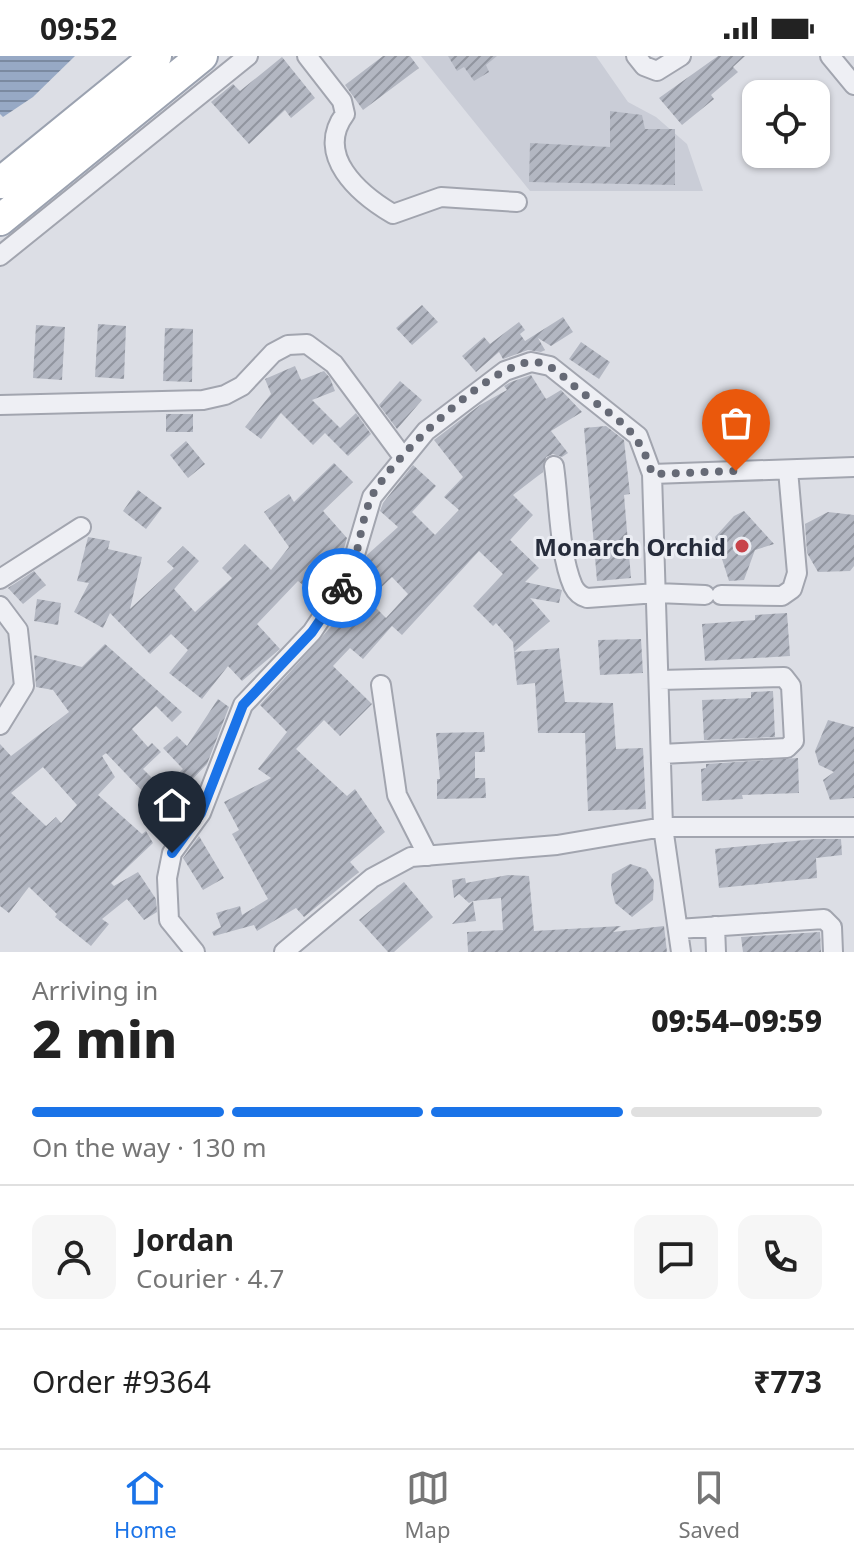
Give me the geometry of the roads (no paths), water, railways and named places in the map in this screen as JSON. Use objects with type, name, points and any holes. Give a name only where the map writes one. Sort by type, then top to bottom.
[{"type":"main road","points":[[0,183],[156,56]]},
{"type":"main road","points":[[0,220],[202,56]]},
{"type":"street","points":[[0,256],[248,56]]},
{"type":"street","points":[[307,56],[342,101],[345,114],[335,127],[334,148],[343,170],[362,196],[393,214],[441,197],[517,202]]},
{"type":"street","points":[[636,56],[644,66],[657,71],[681,56]]},
{"type":"street","points":[[830,56],[854,85]]},
{"type":"street","points":[[0,405],[203,400],[225,395],[242,386],[273,353],[288,345],[307,344],[334,364],[403,457]]},
{"type":"street","points":[[195,952],[169,920],[167,878],[172,853],[201,813],[243,705],[312,632],[348,578],[372,497],[403,457],[440,417],[475,391],[505,371],[531,362],[550,366],[638,436],[652,474],[663,827],[681,952]]},
{"type":"street","points":[[554,466],[573,586],[579,595],[587,598],[657,593],[782,596],[792,589],[797,573],[788,470]]},
{"type":"street","points":[[652,474],[854,467]]},
{"type":"street","points":[[0,579],[81,527]]},
{"type":"street","points":[[0,606],[18,630],[24,686],[0,725]]},
{"type":"street","points":[[659,680],[784,677],[791,686],[794,741],[787,748],[661,754]]},
{"type":"street","points":[[381,685],[397,795],[428,856]]},
{"type":"street","points":[[284,952],[372,878],[411,857],[557,845],[663,827],[854,827]]},
{"type":"street","points":[[678,929],[824,919],[832,927],[833,952]]},
{"type":"street","points":[[715,926],[716,952]]},
{"type":"water","points":[[0,56],[75,56],[33,97],[3,117],[0,114]]},
{"type":"place","name":"Monarch Orchid","points":[[742,546]]}]
